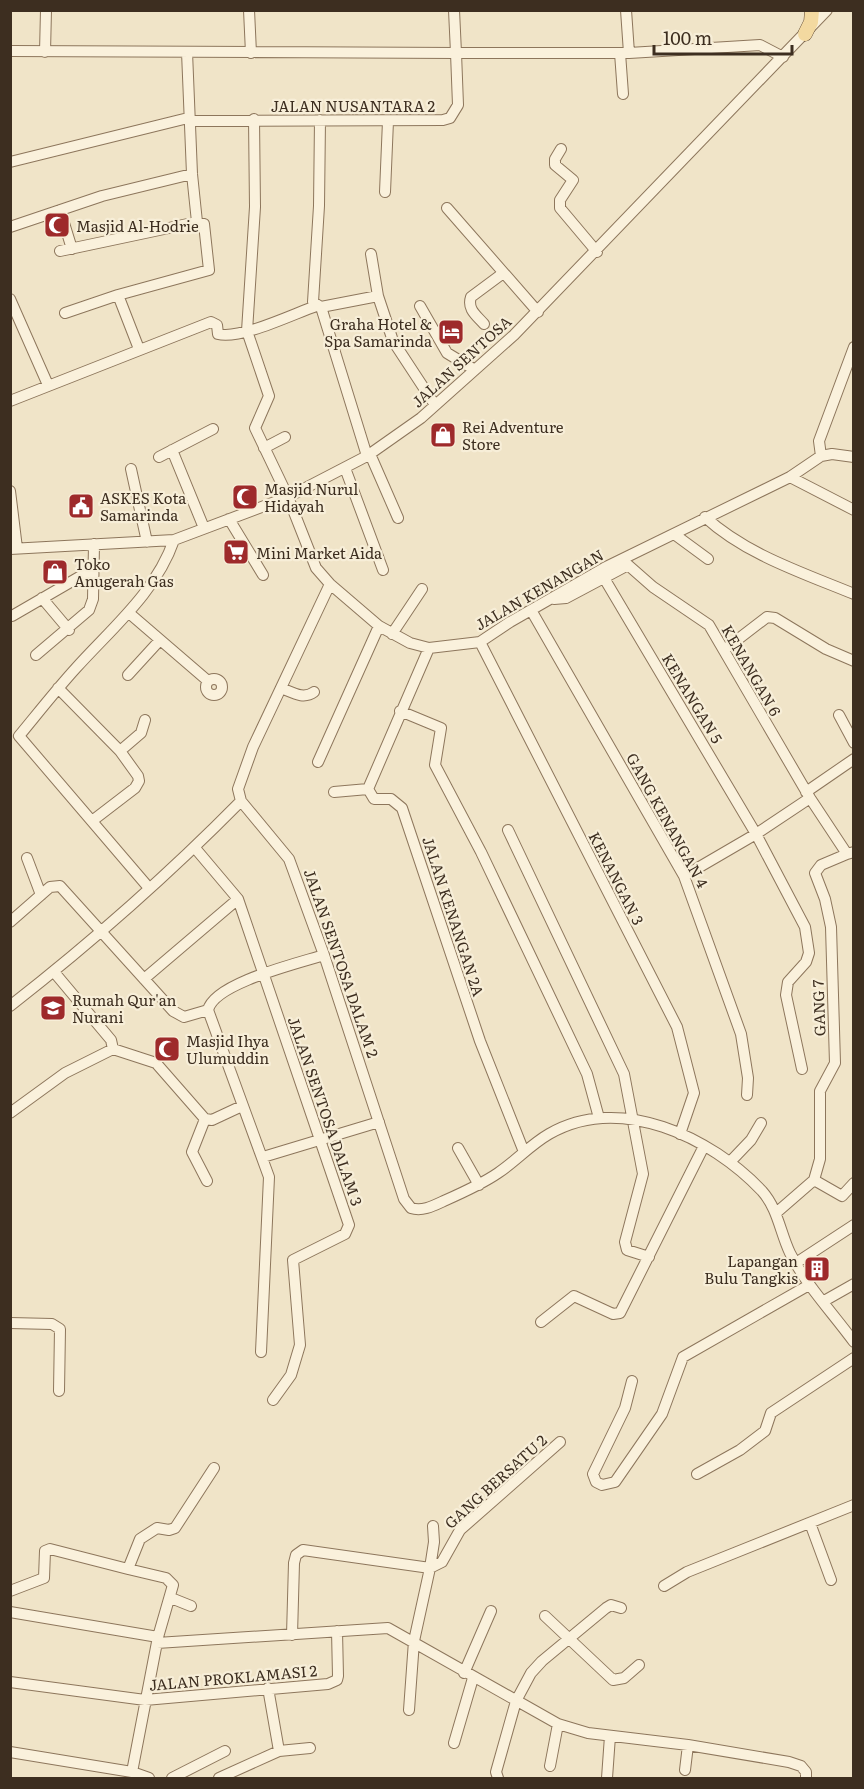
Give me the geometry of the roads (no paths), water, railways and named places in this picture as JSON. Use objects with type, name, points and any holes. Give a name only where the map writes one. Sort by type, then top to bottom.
[{"type":"main road","points":[[805,34],[811,22],[812,10]]},
{"type":"street","points":[[45,52],[46,10]]},
{"type":"street","points":[[249,10],[251,53]]},
{"type":"street","points":[[454,10],[456,53]]},
{"type":"street","points":[[623,94],[626,10]]},
{"type":"street","name":"JALAN SENTOSA","points":[[14,549],[174,540],[288,497],[368,455],[435,405],[538,312],[827,10]]},
{"type":"street","points":[[10,51],[624,53],[760,45],[783,57]]},
{"type":"street","points":[[187,52],[192,174],[197,222]]},
{"type":"street","name":"JALAN NUSANTARA 2","points":[[10,162],[189,119],[442,120],[450,118],[458,105],[456,53]]},
{"type":"street","points":[[247,331],[255,207],[255,119]]},
{"type":"street","points":[[320,120],[319,206],[313,302],[319,307],[368,455],[398,518]]},
{"type":"street","points":[[385,192],[388,121]]},
{"type":"street","points":[[561,148],[555,159],[555,165],[573,180],[560,200],[560,208],[597,252]]},
{"type":"street","points":[[10,227],[102,196],[192,174]]},
{"type":"street","points":[[447,208],[502,274],[538,312]]},
{"type":"street","points":[[60,210],[72,249]]},
{"type":"street","points":[[60,251],[197,222],[204,224],[209,270],[118,295],[65,313]]},
{"type":"street","points":[[371,254],[378,296],[393,341],[435,405]]},
{"type":"street","points":[[484,324],[472,311],[471,297],[502,274]]},
{"type":"street","points":[[118,295],[139,350]]},
{"type":"street","points":[[10,401],[211,322],[217,325],[220,335],[247,331],[319,307],[378,296]]},
{"type":"street","points":[[10,299],[48,385]]},
{"type":"street","points":[[420,306],[447,353],[475,370]]},
{"type":"street","name":"JALAN KENANGAN","points":[[247,331],[268,396],[255,428],[288,497],[307,551],[316,568],[330,584],[379,626],[410,643],[429,648],[480,642],[618,560],[790,477],[820,456]]},
{"type":"street","points":[[854,347],[819,441],[820,456],[832,454],[854,457]]},
{"type":"street","points":[[159,457],[213,429]]},
{"type":"street","points":[[264,448],[285,436]]},
{"type":"street","points":[[172,450],[204,528]]},
{"type":"street","points":[[345,468],[383,570]]},
{"type":"street","points":[[131,469],[147,542]]},
{"type":"street","points":[[790,477],[854,510]]},
{"type":"street","points":[[10,491],[14,549]]},
{"type":"street","points":[[705,517],[724,536],[747,548],[854,594]]},
{"type":"street","points":[[229,519],[263,575]]},
{"type":"street","points":[[674,534],[708,559]]},
{"type":"street","points":[[149,888],[92,821],[15,740],[58,688],[129,613],[168,556],[174,540]]},
{"type":"street","points":[[36,656],[90,610],[93,599],[94,544]]},
{"type":"street","name":"KENANGAN 6","points":[[551,598],[559,601],[624,565],[631,567],[653,587],[705,621],[808,795],[850,853]]},
{"type":"street","points":[[12,616],[93,569]]},
{"type":"street","name":"KENANGAN 5","points":[[604,578],[756,834],[808,934],[809,953],[806,962],[788,982],[786,990],[802,1069]]},
{"type":"street","points":[[10,1006],[102,931],[195,848],[241,801],[238,789],[253,747],[330,584]]},
{"type":"street","points":[[392,634],[422,589]]},
{"type":"street","points":[[42,598],[69,630]]},
{"type":"street","name":"GANG KENANGAN 4","points":[[531,610],[684,876],[741,1034],[748,1078],[747,1095]]},
{"type":"street","points":[[129,613],[207,681]]},
{"type":"street","points":[[724,650],[767,616],[854,661]]},
{"type":"street","points":[[318,762],[379,626]]},
{"type":"street","points":[[128,675],[160,640]]},
{"type":"street","name":"KENANGAN 3","points":[[480,642],[677,1027],[694,1093],[680,1134]]},
{"type":"street","points":[[334,792],[368,789],[429,648]]},
{"type":"street","points":[[58,688],[120,751],[140,781],[135,788],[92,821]]},
{"type":"street","points":[[281,688],[300,696],[307,696],[314,692]]},
{"type":"street","points":[[400,711],[441,728],[435,765],[481,852],[582,1065],[599,1118]]},
{"type":"street","points":[[839,715],[854,742]]},
{"type":"street","points":[[120,751],[141,733],[145,720]]},
{"type":"street","points":[[684,876],[756,834],[854,759]]},
{"type":"street","name":"JALAN KENANGAN 2A","points":[[368,789],[374,799],[391,799],[402,808],[480,1041],[524,1152]]},
{"type":"street","name":"JALAN SENTOSA DALAM 2","points":[[241,801],[289,859],[324,955],[404,1199],[411,1208],[423,1210],[479,1185]]},
{"type":"street","points":[[508,830],[624,1074],[634,1121],[642,1184],[625,1246],[627,1250],[649,1257]]},
{"type":"street","name":"JALAN SENTOSA DALAM 3","points":[[195,848],[238,899],[349,1225],[345,1234],[293,1260],[300,1346],[291,1375],[273,1400]]},
{"type":"street","name":"GANG 7","points":[[814,1180],[820,1159],[820,1091],[835,1063],[831,927],[825,899],[815,873],[821,865],[850,853]]},
{"type":"street","points":[[27,858],[41,895]]},
{"type":"street","points":[[10,922],[41,895],[56,885],[60,886],[178,1015],[183,1017],[208,1010]]},
{"type":"street","points":[[144,979],[238,899]]},
{"type":"street","points":[[261,1352],[265,1230],[270,1189],[263,1157],[208,1010],[214,997],[263,974],[324,955]]},
{"type":"street","points":[[54,972],[111,1040],[113,1049]]},
{"type":"street","points":[[10,1113],[65,1073],[113,1049],[156,1063],[206,1119],[212,1120],[242,1106]]},
{"type":"street","points":[[458,1148],[479,1185],[524,1152],[564,1127],[599,1118],[657,1125],[680,1134],[730,1162],[763,1192],[776,1213],[796,1263],[809,1285],[824,1301],[854,1342]]},
{"type":"street","points":[[206,1119],[192,1152],[207,1181]]},
{"type":"street","points":[[263,1157],[379,1122]]},
{"type":"street","points":[[730,1162],[751,1140],[761,1123]]},
{"type":"street","points":[[541,1322],[574,1296],[614,1314],[620,1313],[704,1146]]},
{"type":"street","points":[[776,1213],[814,1180],[842,1196],[854,1183]]},
{"type":"street","points":[[796,1263],[854,1225]]},
{"type":"street","points":[[824,1301],[854,1284]]},
{"type":"street","points":[[632,1381],[628,1401],[593,1474],[596,1482],[602,1485],[615,1482],[654,1429],[683,1357],[809,1285]]},
{"type":"street","points":[[10,1323],[52,1324],[60,1329],[59,1391]]},
{"type":"street","points":[[697,1474],[740,1450],[765,1431],[771,1413],[854,1358]]},
{"type":"street","name":"GANG BERSATU 2","points":[[430,1568],[441,1562],[460,1530],[560,1442]]},
{"type":"street","points":[[128,1569],[140,1539],[157,1528],[169,1530],[175,1528],[214,1468]]},
{"type":"street","points":[[664,1586],[687,1572],[854,1505]]},
{"type":"street","points":[[810,1523],[831,1580]]},
{"type":"street","points":[[409,1710],[414,1641],[430,1568],[434,1542],[433,1526]]},
{"type":"street","points":[[10,1591],[44,1578],[45,1551],[50,1549],[166,1578],[173,1585],[144,1700],[132,1772]]},
{"type":"street","points":[[292,1635],[294,1563],[297,1555],[303,1550],[430,1568]]},
{"type":"street","points":[[171,1598],[191,1606]]},
{"type":"street","points":[[498,1779],[496,1772],[516,1701],[535,1667],[611,1605],[621,1608]]},
{"type":"street","points":[[454,1743],[469,1676],[491,1611]]},
{"type":"street","points":[[10,1612],[158,1640],[292,1635],[388,1628],[414,1641],[469,1676],[558,1724],[588,1733],[688,1745],[789,1762],[801,1766],[806,1772],[806,1779]]},
{"type":"street","points":[[544,1616],[613,1680],[624,1678],[639,1665]]},
{"type":"street","name":"JALAN PROKLAMASI 2","points":[[10,1682],[144,1700],[328,1684],[337,1680],[337,1631]]},
{"type":"street","points":[[268,1688],[279,1751]]},
{"type":"street","points":[[550,1766],[558,1724]]},
{"type":"street","points":[[607,1779],[610,1736]]},
{"type":"street","points":[[685,1770],[688,1745]]},
{"type":"street","points":[[219,1779],[279,1751],[310,1748]]},
{"type":"street","points":[[172,1779],[225,1750]]},
{"type":"street","points":[[10,1752],[132,1772],[149,1779]]},
{"type":"place","name":"Masjid Al-Hodrie","points":[[57,225]]},
{"type":"place","name":"Graha Hotel & Spa Samarinda","points":[[451,332]]},
{"type":"place","name":"Rei Adventure Store","points":[[443,435]]},
{"type":"place","name":"Masjid Nurul Hidayah","points":[[245,497]]},
{"type":"place","name":"ASKES Kota Samarinda","points":[[81,506]]},
{"type":"place","name":"Mini Market Aida","points":[[236,552]]},
{"type":"place","name":"Toko Anugerah Gas","points":[[55,572]]},
{"type":"place","name":"Rumah Qur'an Nurani","points":[[53,1008]]},
{"type":"place","name":"Masjid Ihya Ulumuddin","points":[[167,1049]]},
{"type":"place","name":"Lapangan Bulu Tangkis","points":[[817,1269]]}]
